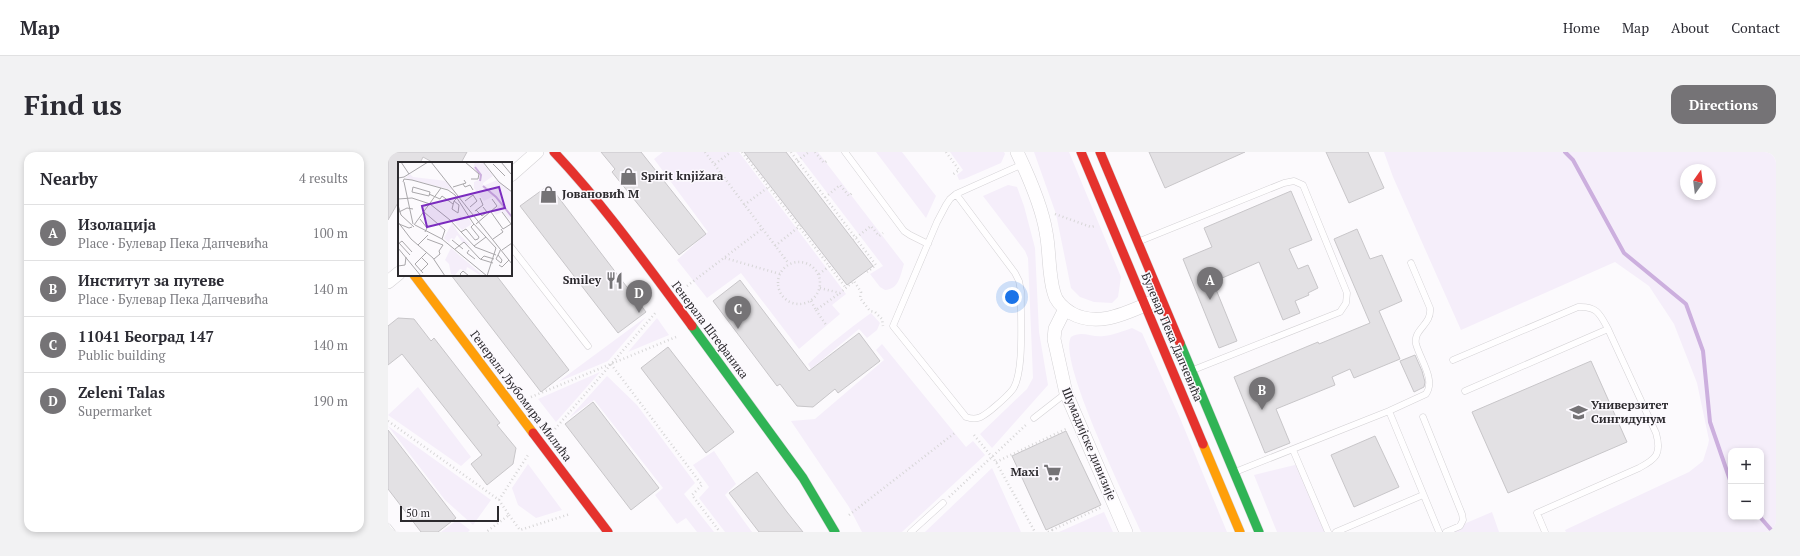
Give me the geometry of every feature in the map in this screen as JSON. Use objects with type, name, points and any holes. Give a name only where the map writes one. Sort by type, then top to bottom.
[{"type":"street","points":[[512,174],[537,152]]},
{"type":"street","name":"Генерала Штефаника","points":[[554,152],[602,206],[713,354],[803,478],[835,532]]},
{"type":"street","name":"Булевар Пека Дапчевића","points":[[1081,152],[1240,532]]},
{"type":"street","name":"Булевар Пека Дапчевића","points":[[1100,152],[1192,370],[1233,473],[1259,532]]},
{"type":"street","points":[[1020,158],[1036,199],[1046,231],[1054,293],[1065,309],[1081,317],[1102,320],[1161,298]]},
{"type":"street","points":[[388,282],[398,274]]},
{"type":"street","name":"Генерала Љубомира Милића","points":[[415,276],[608,532]]},
{"type":"street","name":"Шумадијске дивизије","points":[[1065,309],[1055,329],[1054,340],[1066,393],[1126,532]]},
{"type":"lane","points":[[845,152],[904,231],[928,244]]},
{"type":"lane","points":[[956,194],[1015,273],[1019,282],[1020,291],[1020,360],[1016,383],[1013,389],[982,418],[974,420],[966,417],[893,326],[946,205],[956,194],[1020,158]]},
{"type":"lane","points":[[1137,242],[1284,183],[1294,181],[1303,184],[1347,293],[1346,303],[1340,312],[1192,370]]},
{"type":"lane","points":[[512,248],[588,346]]},
{"type":"lane","points":[[1233,473],[1389,411],[1426,394],[1430,387],[1430,383],[1416,343],[1418,332],[1429,320],[1430,308],[1411,263]]},
{"type":"lane","points":[[1453,360],[1578,307],[1594,308],[1608,329],[1656,434],[1659,443],[1658,454],[1652,461],[1639,468],[1536,513],[1545,532]]},
{"type":"lane","points":[[1465,390],[1608,329]]},
{"type":"lane","points":[[1034,418],[1066,393]]},
{"type":"lane","points":[[1389,411],[1439,532]]},
{"type":"lane","points":[[1423,417],[1462,514],[1463,520],[1460,526],[1446,532]]},
{"type":"lane","points":[[1293,450],[1328,532]]},
{"type":"lane","points":[[1336,532],[1423,495]]},
{"type":"lane","points":[[911,532],[943,503]]},
{"type":"lane","points":[[388,527],[392,532]]},
{"type":"path","points":[[705,152],[789,264]]},
{"type":"path","points":[[715,164],[731,152]]},
{"type":"path","points":[[742,152],[770,186],[846,288]]},
{"type":"path","points":[[791,152],[854,239],[876,265],[867,272]]},
{"type":"path","points":[[794,163],[809,152]]},
{"type":"path","points":[[815,152],[824,163],[828,160]]},
{"type":"path","points":[[946,152],[959,170],[952,175]]},
{"type":"path","points":[[824,199],[840,185],[849,196],[852,193]]},
{"type":"path","points":[[744,205],[770,186]]},
{"type":"path","points":[[1051,212],[1091,227],[1097,226]]},
{"type":"path","points":[[775,246],[800,226]]},
{"type":"path","points":[[854,239],[871,226],[879,236],[883,233]]},
{"type":"path","points":[[686,286],[762,229]]},
{"type":"path","points":[[724,258],[780,274]]},
{"type":"path","points":[[796,262],[809,264],[819,274],[821,281],[820,288],[815,298],[811,301],[802,304],[793,304],[785,300],[780,292],[778,283],[780,274],[789,264],[796,262]]},
{"type":"path","points":[[819,274],[830,266]]},
{"type":"path","points":[[816,310],[854,282],[861,292],[860,298],[870,311],[875,312],[882,319],[882,328]]},
{"type":"path","points":[[820,288],[840,293]]},
{"type":"path","points":[[811,301],[826,325]]},
{"type":"path","points":[[555,429],[657,312]]},
{"type":"path","points":[[530,397],[676,337]]},
{"type":"path","points":[[611,364],[702,485],[692,495],[720,532]]},
{"type":"path","points":[[388,420],[499,500],[520,531],[570,514]]},
{"type":"path","points":[[943,503],[1024,426]]},
{"type":"path","points":[[996,462],[1063,430]]},
{"type":"path","points":[[849,515],[956,432]]},
{"type":"path","points":[[974,435],[996,462],[1034,532]]},
{"type":"path","points":[[499,500],[528,455]]},
{"type":"path","points":[[1048,532],[1104,506]]},
{"type":"path","points":[[486,532],[509,515]]},
{"type":"shaded area","points":[[663,152],[739,152],[846,294],[832,305],[840,314],[799,349],[741,273],[707,298],[677,260],[708,232],[654,159]]},
{"type":"shaded area","points":[[796,152],[818,152],[904,264],[900,277],[893,287],[885,290],[880,287],[870,274],[883,266]]},
{"type":"shaded area","points":[[876,152],[902,152],[936,196],[926,218]]},
{"type":"shaded area","points":[[950,152],[1004,152],[1005,154],[1001,163],[959,180],[957,175],[963,170]]},
{"type":"shaded area","points":[[1034,152],[1069,152],[1121,277],[1118,297],[1112,303],[1094,302],[1080,297],[1071,288],[1056,214]]},
{"type":"shaded area","points":[[1384,152],[1776,152],[1776,532],[1566,532],[1565,530],[1689,472],[1703,461],[1709,440],[1697,383],[1674,324],[1649,286],[1615,262],[1461,330],[1393,177]]},
{"type":"shaded area","points":[[1008,185],[1017,187],[1024,206],[1035,248],[1039,332],[1048,385],[992,448],[980,434],[1027,389],[1033,378],[1028,258],[1025,251],[983,196]]},
{"type":"shaded area","points":[[871,313],[880,323],[877,330],[867,338],[859,329],[811,369],[808,364],[823,350]]},
{"type":"shaded area","points":[[646,317],[608,361],[558,382]]},
{"type":"shaded area","points":[[657,318],[669,335],[628,352]]},
{"type":"shaded area","points":[[1132,328],[1142,333],[1180,418],[1227,532],[1141,532],[1109,464],[1074,373],[1069,351],[1071,337],[1079,334],[1104,336]]},
{"type":"shaded area","points":[[882,344],[966,447],[973,441],[985,455],[902,532],[862,532],[849,507],[791,421],[815,419],[884,360],[876,350]]},
{"type":"shaded area","points":[[600,372],[556,422],[538,399]]},
{"type":"shaded area","points":[[607,376],[637,405],[695,483],[684,494],[714,532],[697,532],[686,518],[677,524],[655,495],[663,488],[594,400],[569,418]]},
{"type":"shaded area","points":[[418,387],[471,457],[461,466],[388,415]]},
{"type":"shaded area","points":[[388,426],[491,500],[473,525],[445,500]]},
{"type":"shaded area","points":[[714,451],[736,484],[725,495],[752,532],[725,532],[699,498],[709,487],[693,465]]},
{"type":"shaded area","points":[[528,464],[562,510],[536,518],[518,505],[512,488]]},
{"type":"shaded area","points":[[1299,464],[1328,532],[1277,532],[1254,475]]},
{"type":"shaded area","points":[[992,468],[1021,532],[925,532]]},
{"type":"shaded area","points":[[1104,512],[1113,532],[1059,532]]},
{"type":"shaded area","points":[[1492,512],[1499,532],[1445,532]]},
{"type":"shaded area","points":[[457,520],[470,530],[468,532],[441,532]]},
{"type":"building","points":[[388,152],[467,152],[462,162],[432,162],[423,157],[420,162],[398,162],[398,203],[388,220]]},
{"type":"building","points":[[601,152],[641,152],[706,234],[679,255],[612,172],[615,169]]},
{"type":"building","points":[[744,152],[786,152],[873,266],[847,285]]},
{"type":"building","points":[[1149,152],[1245,152],[1165,188]]},
{"type":"building","points":[[1326,152],[1368,152],[1384,188],[1349,203]]},
{"type":"building","points":[[549,185],[646,312],[618,333],[520,206]]},
{"type":"building","points":[[1291,191],[1312,240],[1289,249],[1298,269],[1308,265],[1318,288],[1308,293],[1309,295],[1295,301],[1300,313],[1283,320],[1259,262],[1213,282],[1237,341],[1219,348],[1183,259],[1212,247],[1204,228]]},
{"type":"building","points":[[1357,229],[1370,259],[1382,255],[1402,301],[1379,311],[1400,359],[1354,378],[1350,369],[1332,377],[1335,385],[1276,409],[1290,443],[1265,453],[1234,377],[1318,342],[1319,344],[1370,323],[1334,239]]},
{"type":"building","points":[[452,276],[497,276],[569,370],[541,392]]},
{"type":"building","points":[[740,280],[809,371],[859,333],[880,361],[838,393],[835,389],[813,407],[797,406],[780,384],[777,386],[713,301]]},
{"type":"building","points":[[398,318],[414,319],[431,341],[434,338],[500,423],[497,425],[516,448],[513,464],[487,485],[471,464],[482,455],[402,354],[388,365],[388,326]]},
{"type":"building","points":[[668,347],[734,432],[706,453],[641,368]]},
{"type":"building","points":[[1415,355],[1425,382],[1424,387],[1414,392],[1400,361]]},
{"type":"building","points":[[1591,361],[1627,442],[1508,493],[1472,412]]},
{"type":"building","points":[[593,402],[659,488],[631,510],[565,424]]},
{"type":"building","points":[[388,430],[456,518],[438,532],[421,532],[388,489]]},
{"type":"building","name":"Maxi","points":[[1066,431],[1101,505],[1046,530],[1012,456]]},
{"type":"building","points":[[1375,436],[1399,487],[1354,507],[1331,455]]},
{"type":"building","points":[[757,472],[803,532],[759,532],[729,493]]},
{"type":"waterway","points":[[1565,152],[1573,160],[1624,253],[1686,304],[1703,351],[1710,422],[1728,474]]},
{"type":"waterway","points":[[1763,520],[1773,532]]},
{"type":"traffic: fast","points":[[692,326],[803,478],[835,532]]},
{"type":"traffic: fast","points":[[1180,343],[1259,532]]},
{"type":"traffic: slow","points":[[415,276],[533,433]]},
{"type":"traffic: slow","points":[[1203,444],[1240,532]]},
{"type":"traffic: jam","points":[[554,152],[608,215],[692,326]]},
{"type":"traffic: jam","points":[[1081,152],[1203,444]]},
{"type":"traffic: jam","points":[[1100,152],[1180,343]]},
{"type":"traffic: jam","points":[[533,433],[608,532]]},
{"type":"place","name":"Spirit knjižara","points":[[628,176]]},
{"type":"place","name":"Јовановић М","points":[[549,194]]},
{"type":"place","name":"Smiley","points":[[614,280]]},
{"type":"place","name":"Изолација","points":[[1210,300]]},
{"type":"place","name":"Zeleni Talas","points":[[639,313]]},
{"type":"place","name":"11041 Београд 147","points":[[738,329]]},
{"type":"place","name":"Институт за путеве","points":[[1262,410]]},
{"type":"place","name":"Универзитет Сингидунум","points":[[1578,412]]},
{"type":"place","name":"Maxi","points":[[1052,472]]}]
